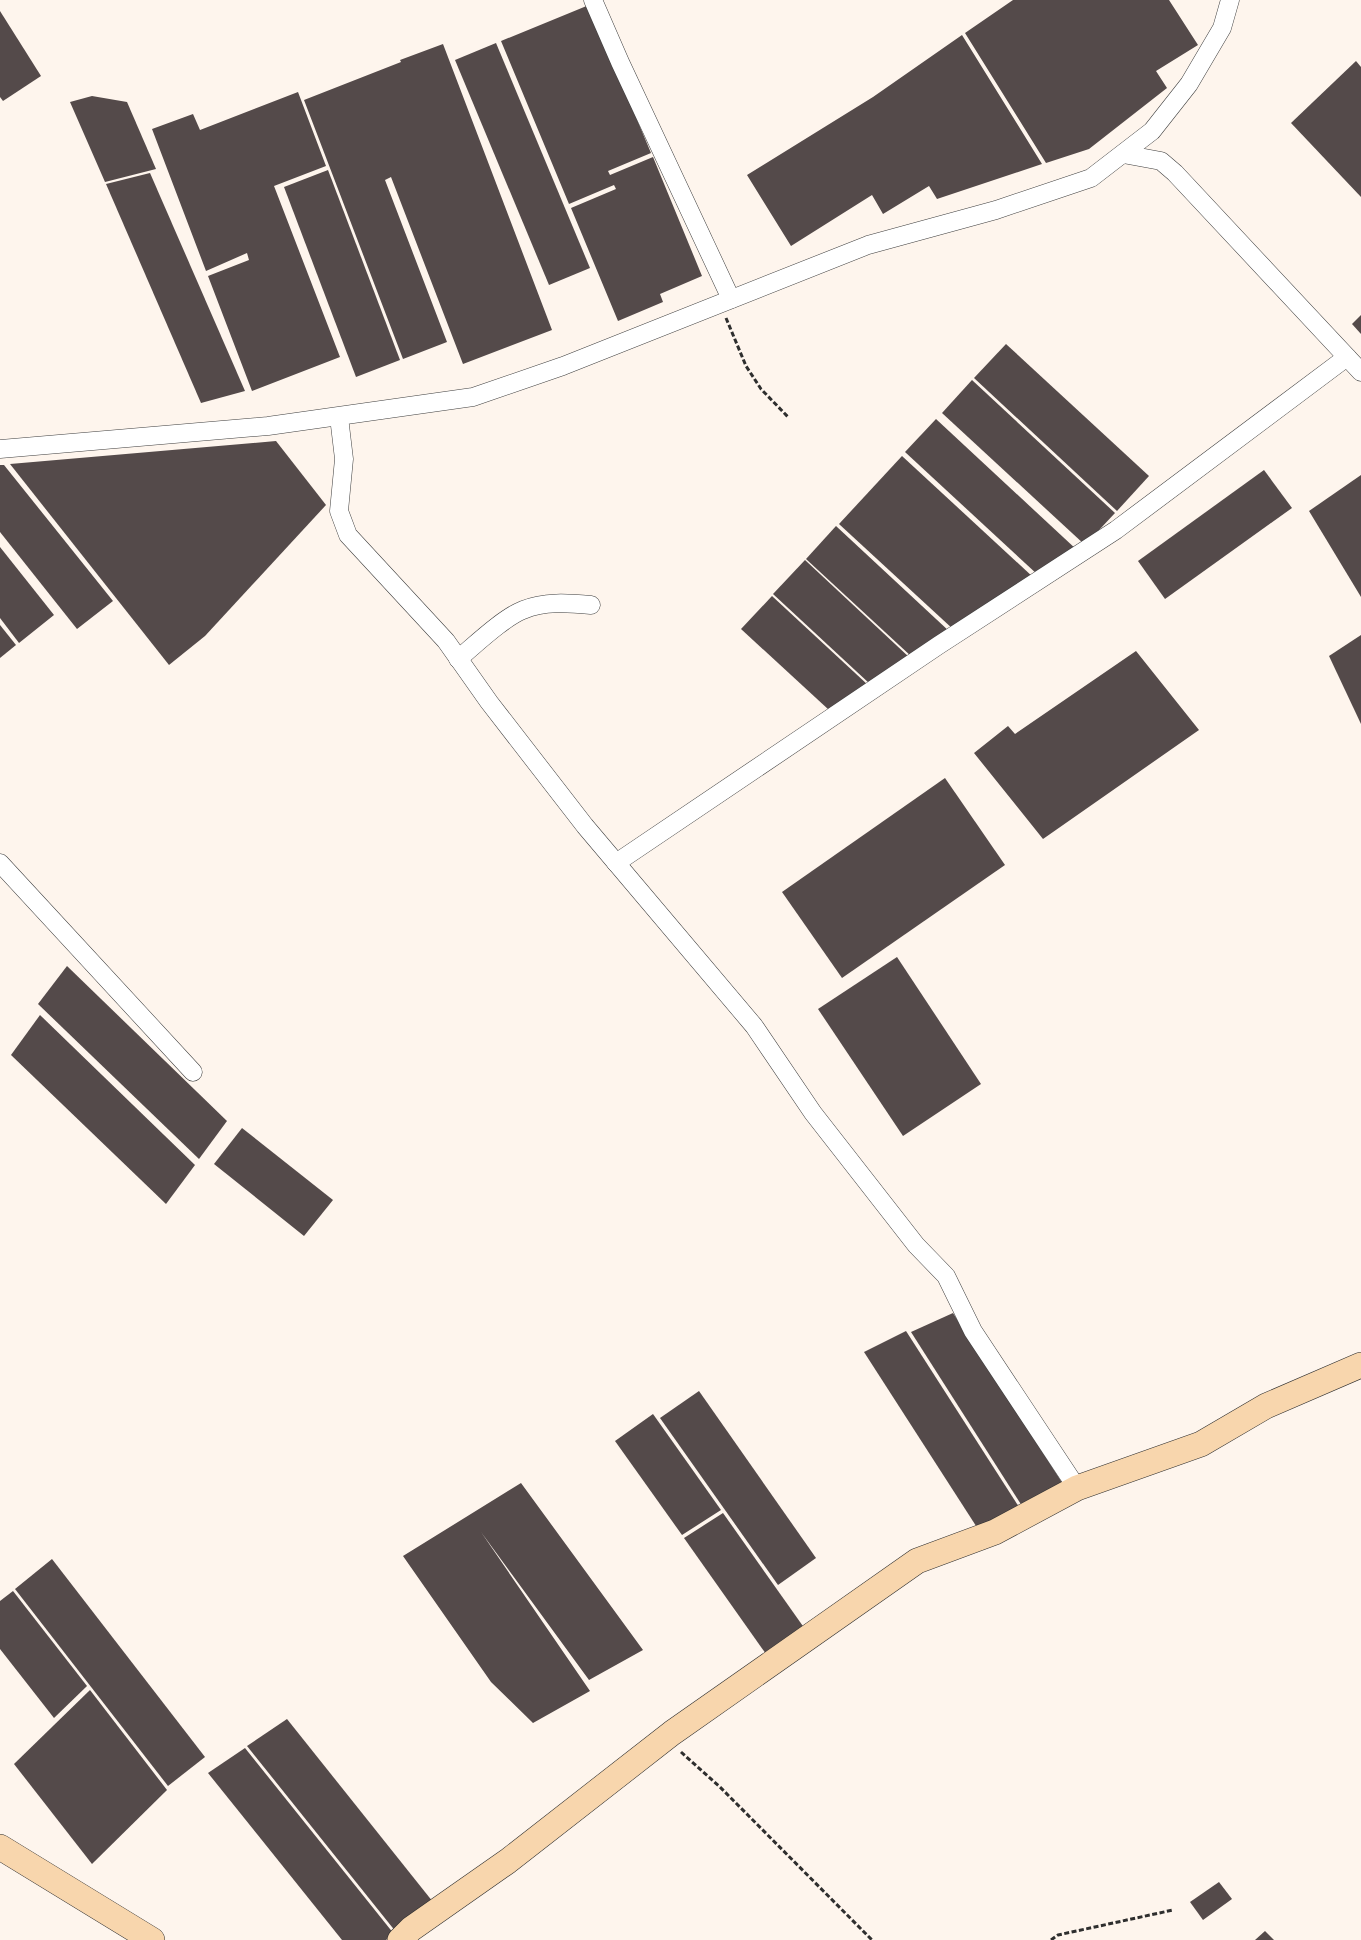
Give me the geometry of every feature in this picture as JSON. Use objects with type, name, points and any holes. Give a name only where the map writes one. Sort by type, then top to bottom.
[{"type":"street","points":[[593,0],[725,301]]},
{"type":"street","points":[[0,449],[244,428],[339,417],[473,397],[563,366],[868,245],[996,210],[1091,178],[1152,132],[1189,84],[1222,28],[1230,0]]},
{"type":"street","points":[[1123,154],[1161,161],[1175,172],[1361,372]]},
{"type":"street","points":[[616,863],[939,645],[1116,530],[1347,357]]},
{"type":"street","points":[[339,417],[344,459],[339,511],[348,535],[446,641],[585,826],[754,1026],[813,1113],[916,1245],[946,1276],[973,1331],[1077,1488]]},
{"type":"street","points":[[458,659],[494,629],[522,610],[561,602],[591,605]]},
{"type":"street","points":[[0,864],[193,1072]]},
{"type":"street","points":[[400,1940],[411,1929],[508,1861],[665,1738],[917,1561],[995,1532],[1077,1488],[1201,1444],[1266,1406],[1361,1365]]},
{"type":"street","points":[[0,1848],[152,1940]]},
{"type":"path","points":[[725,301],[746,366],[761,389],[789,418]]},
{"type":"path","points":[[665,1738],[720,1787],[872,1940]]},
{"type":"path","points":[[1051,1940],[1058,1935],[1173,1910]]},
{"type":"building","points":[[1013,0],[1169,0],[1198,45],[1156,71],[1167,88],[1089,149],[1046,163],[965,33]]},
{"type":"building","points":[[589,5],[651,153],[608,171],[610,175],[653,157],[702,276],[660,294],[663,302],[618,321],[571,208],[616,189],[614,185],[569,204],[501,41]]},
{"type":"building","points":[[0,11],[41,76],[3,101],[0,97]]},
{"type":"building","points":[[962,35],[1042,164],[937,199],[929,186],[883,214],[872,195],[791,246],[747,175],[873,97]]},
{"type":"building","points":[[496,43],[590,268],[549,285],[455,60]]},
{"type":"building","points":[[443,44],[552,330],[463,364],[391,177],[385,180],[447,342],[403,359],[304,100]]},
{"type":"building","points":[[1356,61],[1361,67],[1361,197],[1291,123]]},
{"type":"building","points":[[298,92],[326,166],[274,186],[340,357],[252,391],[208,276],[249,260],[247,253],[206,271],[152,129],[193,114],[200,130]]},
{"type":"building","points":[[92,96],[127,102],[156,169],[105,182],[70,102]]},
{"type":"building","points":[[328,170],[400,360],[356,377],[284,187]]},
{"type":"building","points":[[150,173],[245,391],[201,403],[106,184]]},
{"type":"building","points":[[1361,315],[1361,334],[1352,324]]},
{"type":"building","points":[[1006,344],[1149,476],[1117,511],[974,378]]},
{"type":"building","points":[[972,380],[1115,513],[1085,545],[942,413]]},
{"type":"building","points":[[936,419],[1077,550],[1038,575],[905,452]]},
{"type":"building","points":[[276,441],[326,505],[205,636],[169,665],[10,464]]},
{"type":"building","points":[[902,456],[1034,578],[954,630],[839,524]]},
{"type":"building","points":[[0,465],[4,465],[113,601],[77,629],[0,532]]},
{"type":"building","points":[[1264,470],[1292,508],[1165,599],[1138,561]]},
{"type":"building","points":[[1361,475],[1361,597],[1309,511]]},
{"type":"building","points":[[836,526],[950,632],[912,657],[806,559]]},
{"type":"building","points":[[0,547],[54,615],[19,643],[0,618]]},
{"type":"building","points":[[805,560],[910,658],[870,684],[773,594]]},
{"type":"building","points":[[772,596],[868,685],[829,710],[741,629]]},
{"type":"building","points":[[0,625],[16,645],[0,658]]},
{"type":"building","points":[[1361,635],[1361,724],[1329,656]]},
{"type":"building","points":[[1136,651],[1199,730],[1043,839],[974,753],[1008,726],[1015,734]]},
{"type":"building","points":[[945,778],[1005,865],[842,978],[782,892]]},
{"type":"building","points":[[897,957],[981,1084],[903,1136],[818,1009]]},
{"type":"building","points":[[67,966],[227,1121],[199,1159],[38,1004]]},
{"type":"building","points":[[40,1015],[195,1165],[166,1204],[11,1055]]},
{"type":"building","points":[[242,1128],[333,1200],[304,1236],[214,1164]]},
{"type":"building","points":[[953,1313],[1063,1484],[1022,1506],[911,1332]]},
{"type":"building","points":[[906,1331],[1019,1507],[978,1529],[864,1352]]},
{"type":"building","points":[[699,1391],[816,1558],[778,1585],[660,1418]]},
{"type":"building","points":[[653,1414],[721,1510],[682,1535],[615,1441]]},
{"type":"building","points":[[521,1483],[643,1650],[589,1680],[481,1532],[590,1691],[533,1723],[491,1682],[403,1556]]},
{"type":"building","points":[[723,1513],[805,1629],[766,1654],[684,1538]]},
{"type":"building","points":[[52,1559],[205,1757],[168,1786],[15,1589]]},
{"type":"building","points":[[13,1591],[87,1686],[54,1718],[0,1649],[0,1601]]},
{"type":"building","points":[[90,1690],[167,1790],[92,1864],[14,1764]]},
{"type":"building","points":[[287,1719],[433,1902],[396,1932],[247,1746]]},
{"type":"building","points":[[245,1748],[394,1934],[386,1940],[342,1940],[208,1773]]},
{"type":"building","points":[[1219,1882],[1232,1899],[1203,1920],[1190,1902]]},
{"type":"building","points":[[1265,1931],[1274,1940],[1255,1940]]}]
